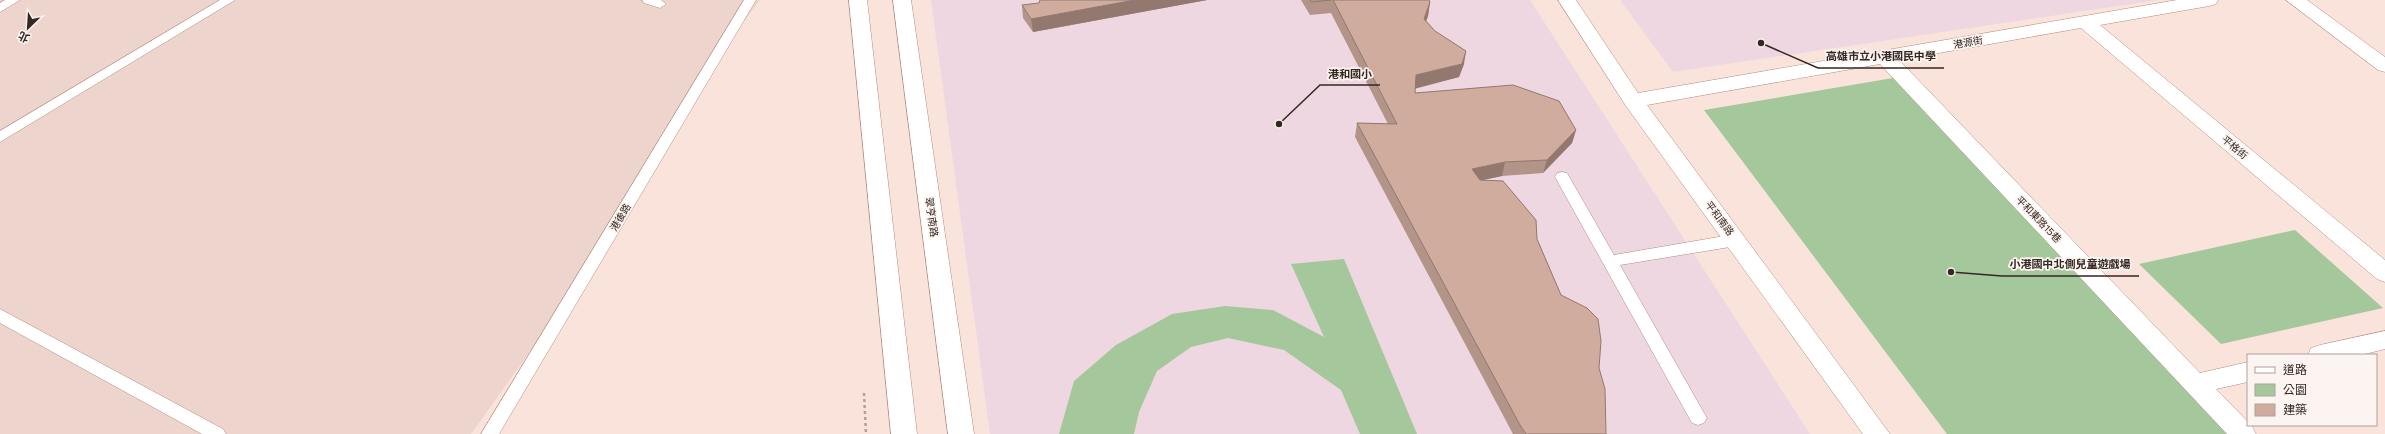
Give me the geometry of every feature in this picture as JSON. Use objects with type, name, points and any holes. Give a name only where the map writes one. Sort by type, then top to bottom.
[{"type":"street","points":[[858,0],[904,434]]},
{"type":"street","name":"翠亨南路","points":[[902,0],[961,434]]},
{"type":"street","name":"平和南路","points":[[1567,0],[1633,101],[1877,434]]},
{"type":"street","name":"港源街","points":[[1633,101],[2209,0]]},
{"type":"street","points":[[2295,0],[2385,66]]},
{"type":"street","name":"平格街","points":[[2085,22],[2385,273]]},
{"type":"street","name":"平和東路15巷","points":[[1885,57],[2243,434]]},
{"type":"street","points":[[2324,354],[2385,340]]},
{"type":"street","points":[[2196,384],[2247,372]]},
{"type":"lane","points":[[0,8],[14,0]]},
{"type":"lane","points":[[0,137],[230,0]]},
{"type":"lane","name":"港後路","points":[[490,434],[750,0]]},
{"type":"lane","points":[[1562,177],[1611,261],[1698,418]]},
{"type":"lane","points":[[1611,261],[1736,240]]},
{"type":"lane","points":[[0,315],[217,434]]},
{"type":"shaded area","points":[[0,0],[760,0],[669,122],[564,304],[471,434],[0,434]]},
{"type":"shaded area","points":[[931,0],[1530,0],[1810,434],[990,434]]},
{"type":"shaded area","points":[[1620,0],[2158,0],[1673,72]]},
{"type":"green space","points":[[1893,78],[2229,434],[1947,434],[1704,110]]},
{"type":"green space","points":[[2295,230],[2383,308],[2221,344],[2139,264]]},
{"type":"green space","points":[[1344,259],[1417,434],[1360,434],[1341,390],[1284,350],[1228,338],[1191,347],[1157,371],[1139,412],[1134,434],[1059,434],[1074,381],[1116,345],[1172,314],[1225,306],[1273,310],[1324,337],[1291,264]]},
{"type":"building","points":[[1040,0],[1135,0],[1031,19],[1022,5],[1039,3]]},
{"type":"building","points":[[1310,0],[1331,0],[1311,2]]},
{"type":"building","points":[[1333,0],[1429,0],[1430,2],[1424,19],[1435,31],[1466,51],[1462,64],[1416,75],[1415,93],[1513,85],[1559,101],[1576,130],[1547,160],[1505,162],[1472,169],[1480,180],[1503,181],[1536,220],[1537,239],[1561,295],[1587,308],[1598,319],[1601,341],[1599,368],[1605,389],[1606,434],[1526,434],[1520,425],[1357,123],[1397,124]]},
{"type":"place","name":"高雄市立小港國民中學","points":[[1761,43]]},
{"type":"place","name":"港和國小","points":[[1279,124]]},
{"type":"place","name":"小港國中北側兒童遊戲場","points":[[1951,272]]}]
